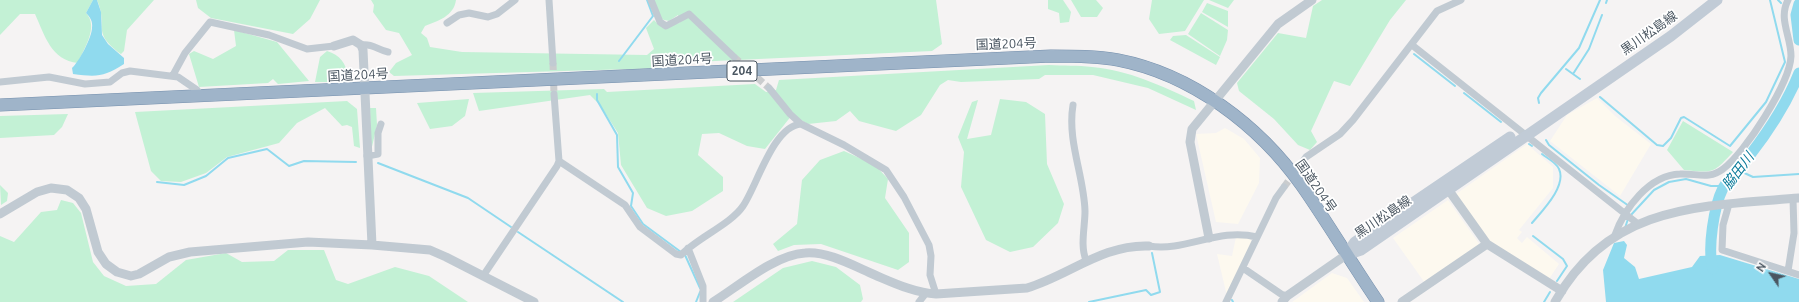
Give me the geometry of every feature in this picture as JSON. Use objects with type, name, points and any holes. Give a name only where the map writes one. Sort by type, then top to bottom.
[{"type":"highway","name":"国道204号","points":[[0,105],[673,75],[937,61],[1074,56],[1117,60],[1153,69],[1188,84],[1215,101],[1263,142],[1302,186],[1378,302]]},
{"type":"main road","name":"黒川松島線","points":[[1523,133],[1665,32],[1706,0]]},
{"type":"main road","name":"黒川松島線","points":[[1346,255],[1355,242],[1445,186],[1670,36],[1717,0]]},
{"type":"street","points":[[447,23],[459,15],[468,13],[488,17],[497,14],[515,0]]},
{"type":"street","points":[[549,0],[553,63]]},
{"type":"street","points":[[651,0],[660,22],[666,26],[689,14],[734,57]]},
{"type":"street","points":[[1209,238],[1190,134],[1199,119],[1278,24],[1312,0]]},
{"type":"street","points":[[1298,168],[1306,157],[1340,134],[1353,120],[1437,11],[1461,0]]},
{"type":"street","points":[[1615,235],[1633,202],[1649,186],[1663,178],[1679,174],[1714,175],[1724,169],[1736,156],[1762,121],[1782,86],[1790,63],[1791,55],[1784,19],[1785,7],[1788,0]]},
{"type":"street","points":[[0,82],[49,77],[85,84],[110,82],[122,73],[130,71],[169,77],[173,75],[185,53],[210,22],[269,35],[306,49],[334,46],[353,40],[361,45],[369,44],[382,51],[388,52]]},
{"type":"street","points":[[361,45],[372,245]]},
{"type":"street","points":[[1412,45],[1638,224]]},
{"type":"street","points":[[173,75],[197,90],[202,96]]},
{"type":"street","points":[[769,88],[790,114],[801,124],[876,163],[892,177],[929,245],[931,256],[930,276],[936,294]]},
{"type":"street","points":[[483,276],[559,161],[554,94]]},
{"type":"street","points":[[1073,105],[1074,153],[1083,191],[1085,211],[1083,254],[1086,260]]},
{"type":"street","points":[[367,156],[378,154],[378,133],[381,124]]},
{"type":"street","points":[[559,161],[625,205],[640,227],[676,254],[684,251],[743,207],[781,136],[794,124],[801,124]]},
{"type":"street","points":[[1445,186],[1487,244],[1562,291]]},
{"type":"street","points":[[1226,302],[1276,198],[1284,187]]},
{"type":"street","points":[[0,214],[37,192],[51,188],[67,190],[79,198],[86,209],[98,252],[106,264],[117,272],[131,276],[139,274],[169,257],[190,252],[308,242],[372,245],[430,250],[534,302]]},
{"type":"street","points":[[1555,302],[1575,271],[1586,259],[1615,235],[1638,224],[1678,211],[1728,204],[1796,199],[1794,233],[1788,271]]},
{"type":"street","points":[[1728,204],[1723,225],[1722,250],[1799,274]]},
{"type":"street","points":[[713,302],[768,267],[790,256],[805,253],[838,260],[900,285],[926,293],[936,294],[1027,288],[1040,284],[1086,260],[1136,245],[1166,247],[1228,234],[1244,234],[1257,237]]},
{"type":"street","points":[[1402,302],[1487,244]]},
{"type":"street","points":[[684,251],[702,286],[703,302]]},
{"type":"street","points":[[1243,268],[1281,294],[1284,299],[1346,255]]},
{"type":"street","points":[[918,302],[926,293]]},
{"type":"shaded area","points":[[1597,98],[1615,116],[1651,144],[1620,196],[1550,141],[1567,115]]},
{"type":"shaded area","points":[[1225,128],[1244,139],[1260,158],[1259,183],[1238,224],[1216,222],[1196,134],[1216,133]]},
{"type":"shaded area","points":[[1527,144],[1553,167],[1553,188],[1519,230],[1522,232],[1517,238],[1522,243],[1527,237],[1559,264],[1549,279],[1489,241],[1456,194]]},
{"type":"shaded area","points":[[1448,200],[1480,245],[1425,283],[1393,238]]},
{"type":"shaded area","points":[[1236,237],[1248,237],[1253,242],[1227,296],[1217,254],[1232,256]]},
{"type":"shaded area","points":[[1332,273],[1347,278],[1364,302],[1292,302]]},
{"type":"green space","points":[[0,0],[93,0],[86,13],[90,19],[91,31],[78,63],[69,61],[55,52],[50,46],[35,14],[20,14],[0,35]]},
{"type":"green space","points":[[97,0],[154,0],[127,30],[124,51],[121,54],[106,40],[103,34],[100,9]]},
{"type":"green space","points":[[196,0],[320,0],[310,19],[293,34],[211,18],[198,8]]},
{"type":"green space","points":[[371,0],[456,0],[455,6],[449,14],[440,20],[425,26],[421,33],[427,38],[430,47],[462,52],[647,55],[654,49],[646,28],[654,20],[659,25],[680,23],[678,15],[669,21],[660,19],[654,0],[936,0],[942,44],[932,51],[672,63],[666,68],[394,76],[389,72],[396,63],[412,55],[399,33],[386,30],[373,12],[374,5]]},
{"type":"green space","points":[[1048,0],[1063,0],[1071,12],[1069,22],[1060,23],[1059,13],[1048,9]]},
{"type":"green space","points":[[1071,0],[1096,0],[1103,8],[1097,17],[1081,17]]},
{"type":"green space","points":[[1152,0],[1204,0],[1185,31],[1159,34],[1149,19]]},
{"type":"green space","points":[[1209,0],[1234,0],[1228,8]]},
{"type":"green space","points":[[1322,0],[1406,0],[1390,20],[1350,86],[1334,81],[1311,131],[1317,142],[1310,150],[1298,145],[1274,119],[1239,91],[1237,83],[1278,33],[1306,38],[1313,6]]},
{"type":"green space","points":[[1207,3],[1228,11],[1228,27],[1202,12]]},
{"type":"green space","points":[[1201,13],[1228,30],[1227,40],[1220,56],[1188,34]]},
{"type":"green space","points":[[234,30],[277,42],[309,81],[278,84],[273,79],[268,83],[199,87],[189,54],[194,51],[213,59],[236,46]]},
{"type":"green space","points":[[1186,35],[1220,57],[1216,65],[1170,40],[1173,36]]},
{"type":"green space","points":[[327,51],[339,57],[344,63],[348,76],[345,82],[315,82],[320,57]]},
{"type":"green space","points":[[1049,65],[1081,66],[1119,71],[1157,84],[1194,101],[1196,110],[1148,88],[1093,75],[1045,75],[1039,79],[961,82],[948,80],[940,85],[921,115],[896,131],[859,121],[850,111],[836,121],[808,124],[792,115],[765,149],[747,146],[719,133],[702,134],[698,155],[723,177],[723,191],[692,211],[666,216],[647,208],[621,165],[618,133],[600,105],[590,95],[479,111],[473,93],[604,89],[607,92],[755,84],[766,92],[776,90],[779,80]]},
{"type":"green space","points":[[469,99],[465,116],[452,126],[430,129],[417,103]]},
{"type":"green space","points":[[1000,99],[1026,102],[1045,114],[1047,164],[1064,204],[1058,223],[1033,247],[1010,252],[986,240],[961,187],[964,152],[958,137],[972,102],[978,100],[967,139],[991,135]]},
{"type":"green space","points":[[347,101],[357,109],[360,148],[354,146],[352,127],[347,125],[342,126],[325,108],[297,123],[279,143],[227,157],[206,173],[181,182],[161,181],[151,171],[135,112]]},
{"type":"green space","points":[[370,108],[376,108],[377,125],[371,151]]},
{"type":"green space","points":[[68,114],[62,127],[54,135],[0,138],[0,116]]},
{"type":"green space","points":[[1683,121],[1733,152],[1721,165],[1712,170],[1701,172],[1684,170],[1667,150]]},
{"type":"green space","points":[[844,151],[875,165],[888,179],[885,198],[909,233],[909,262],[898,270],[821,244],[794,245],[778,251],[773,244],[797,224],[802,180],[820,160]]},
{"type":"green space","points":[[0,185],[8,193],[7,201],[1,205]]},
{"type":"green space","points":[[61,200],[73,203],[81,213],[93,262],[104,276],[126,286],[156,284],[186,260],[226,253],[242,262],[274,261],[288,250],[324,250],[336,280],[348,284],[395,267],[429,276],[468,302],[0,302],[0,236],[14,242],[41,212],[57,210]]},
{"type":"green space","points":[[812,261],[836,267],[860,285],[863,299],[861,302],[733,302],[783,268]]},
{"type":"water","points":[[93,0],[97,0],[101,12],[102,35],[108,44],[124,58],[124,64],[100,75],[88,76],[73,74],[72,68],[85,49],[90,37],[92,21],[86,13]]},
{"type":"water","points":[[1624,241],[1627,245],[1624,258],[1635,267],[1639,279],[1692,267],[1700,256],[1720,255],[1799,279],[1799,302],[1606,302],[1603,270],[1614,243]]},
{"type":"waterway","points":[[619,61],[653,16],[647,0]]},
{"type":"waterway","points":[[1539,103],[1538,98],[1541,93],[1579,48],[1600,0]]},
{"type":"waterway","points":[[1600,97],[1657,145],[1663,146],[1671,138],[1681,118],[1684,117],[1730,146],[1766,102],[1785,62],[1770,0]]},
{"type":"waterway","points":[[1778,0],[1781,3]]},
{"type":"waterway","name":"脇田川","points":[[1799,4],[1796,15],[1799,40]]},
{"type":"waterway","points":[[1573,74],[1589,49],[1602,15]]},
{"type":"waterway","points":[[1414,54],[1455,86]]},
{"type":"waterway","points":[[1566,69],[1580,79]]},
{"type":"waterway","name":"脇田川","points":[[1713,269],[1711,261],[1712,228],[1717,205],[1723,188],[1771,126],[1789,95],[1799,73]]},
{"type":"waterway","points":[[1464,93],[1501,122]]},
{"type":"waterway","points":[[597,94],[597,100],[617,135],[618,167],[633,193],[631,206],[643,224],[685,255],[700,288]]},
{"type":"waterway","points":[[1546,140],[1549,145],[1599,185],[1629,206]]},
{"type":"waterway","points":[[157,182],[184,185],[206,176],[228,158],[267,149],[289,166],[304,161],[356,162]]},
{"type":"waterway","points":[[1532,223],[1552,198],[1560,183],[1561,176],[1558,167],[1542,154]]},
{"type":"waterway","points":[[378,163],[468,198],[511,227]]},
{"type":"waterway","points":[[1738,170],[1753,177],[1799,174]]},
{"type":"waterway","points":[[1630,216],[1654,190],[1669,182],[1686,179],[1711,186],[1724,186]]},
{"type":"waterway","points":[[1625,228],[1628,219]]},
{"type":"waterway","points":[[518,232],[623,302]]},
{"type":"waterway","points":[[1533,236],[1563,259],[1567,266],[1557,281]]},
{"type":"waterway","points":[[1089,302],[1146,290],[1151,295],[1160,292],[1152,253]]},
{"type":"waterway","points":[[696,302],[700,292]]},
{"type":"waterway","points":[[1544,302],[1550,292]]},
{"type":"tunnel","points":[[734,57],[769,88]]},
{"type":"tunnel","points":[[553,63],[554,94]]},
{"type":"tunnel","points":[[1284,187],[1295,172]]}]
